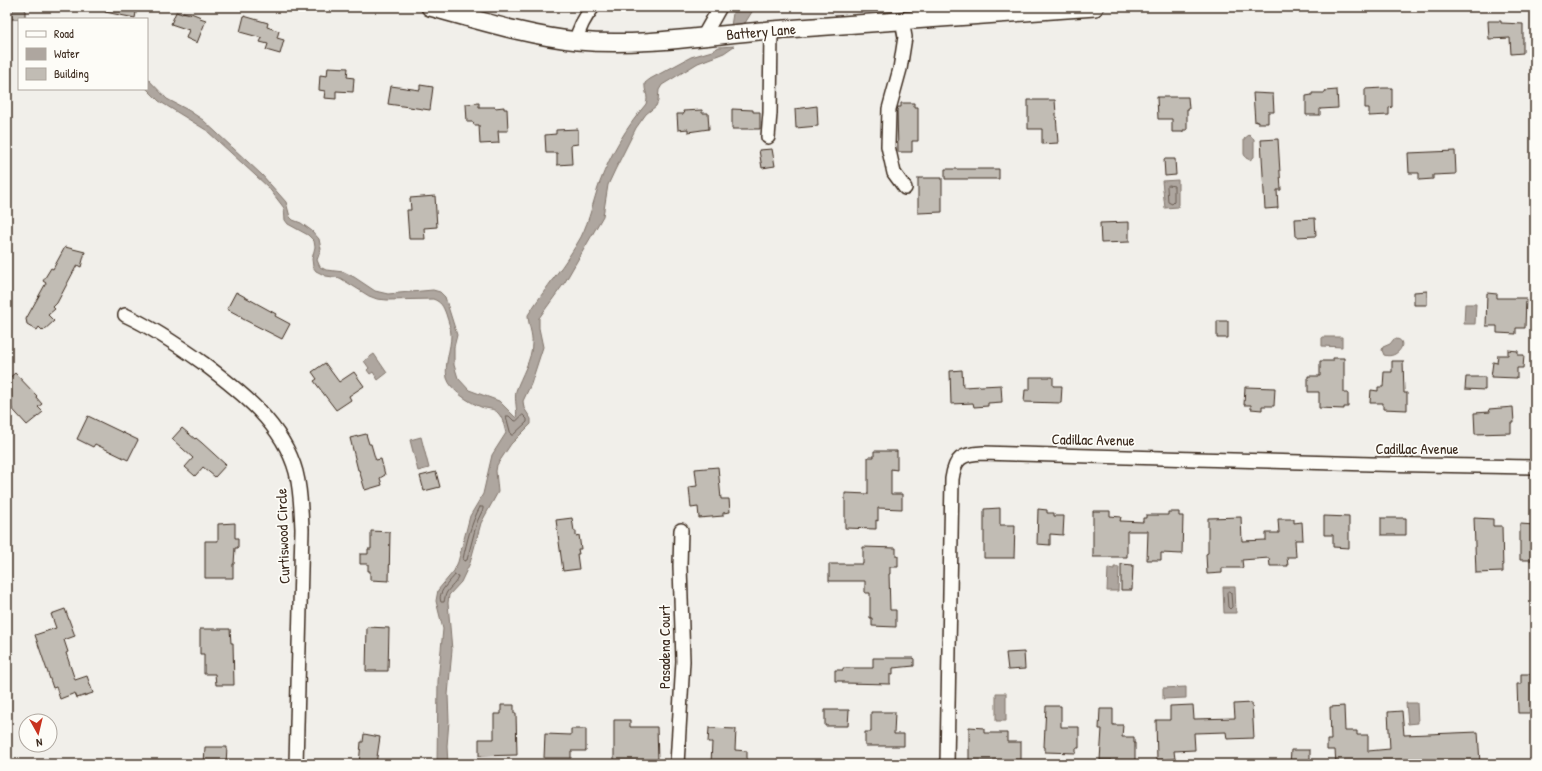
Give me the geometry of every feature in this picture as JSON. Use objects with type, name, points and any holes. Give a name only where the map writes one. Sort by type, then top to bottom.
[{"type":"main road","name":"Battery Lane","points":[[430,7],[531,33],[576,41],[633,42],[771,30],[1095,7]]},
{"type":"street","points":[[576,41],[578,30],[582,21],[593,7]]},
{"type":"street","points":[[703,37],[720,7]]},
{"type":"street","points":[[902,21],[905,37],[900,69],[889,109],[888,146],[894,173],[905,188]]},
{"type":"street","points":[[768,137],[770,113],[771,30]]},
{"type":"street","name":"Curtiswood Circle","points":[[125,315],[143,323],[166,337],[236,389],[251,402],[276,432],[291,459],[296,472],[301,506],[302,529],[296,764]]},
{"type":"street","name":"Cadillac Avenue","points":[[947,764],[952,479],[953,468],[957,461],[963,456],[972,454],[995,454],[1535,467]]},
{"type":"street","name":"Pasadena Court","points":[[677,764],[683,662],[680,566],[681,530]]},
{"type":"water","points":[[734,7],[742,7],[743,10],[746,7],[755,7],[745,23],[731,26]]},
{"type":"water","points":[[734,46],[724,53],[698,63],[662,85],[659,90],[656,106],[646,114],[636,128],[608,185],[603,216],[565,282],[539,318],[539,328],[543,347],[531,384],[523,401],[524,408],[531,419],[531,424],[511,444],[497,465],[496,471],[498,492],[481,523],[470,563],[461,582],[449,595],[448,603],[452,650],[448,695],[448,764],[437,764],[438,681],[443,629],[436,601],[438,590],[454,571],[458,562],[470,516],[483,494],[492,455],[506,433],[500,415],[494,410],[481,407],[466,399],[456,392],[449,383],[446,367],[451,332],[446,314],[440,303],[433,299],[377,299],[369,296],[340,278],[326,276],[316,271],[313,267],[312,259],[315,247],[314,241],[308,235],[288,224],[285,220],[284,208],[268,187],[206,130],[159,101],[148,90],[148,79],[167,99],[203,120],[262,175],[286,202],[290,217],[312,231],[319,239],[321,249],[317,260],[320,267],[326,270],[344,272],[375,291],[388,294],[433,290],[440,292],[445,297],[457,335],[454,347],[454,365],[458,378],[469,390],[499,401],[516,418],[516,391],[532,349],[532,336],[528,315],[569,257],[581,237],[609,161],[632,122],[646,104],[647,98],[645,83],[691,57],[712,51],[719,47]]},
{"type":"water","points":[[1249,135],[1254,139],[1254,157],[1250,160],[1246,158],[1244,154],[1244,139]]},
{"type":"water","points":[[1178,180],[1178,207],[1165,208],[1162,181]]},
{"type":"water","points":[[1465,304],[1476,304],[1475,324],[1464,324]]},
{"type":"water","points":[[1322,337],[1342,337],[1342,347],[1322,346]]},
{"type":"water","points":[[1394,339],[1401,342],[1401,348],[1394,354],[1389,356],[1384,355],[1382,350],[1383,347],[1390,344]]},
{"type":"water","points":[[374,354],[387,373],[378,380],[373,372],[370,374],[367,370],[369,368],[364,361]]},
{"type":"water","points":[[421,437],[429,468],[418,471],[410,440]]},
{"type":"water","points":[[1114,567],[1119,567],[1118,591],[1107,591],[1108,568],[1114,569]]},
{"type":"water","points":[[1223,587],[1235,587],[1236,613],[1224,613]]},
{"type":"water","points":[[1186,687],[1186,698],[1163,699],[1163,688]]},
{"type":"water","points":[[996,693],[1006,693],[1006,721],[996,721]]},
{"type":"water","points":[[1406,703],[1417,703],[1418,723],[1408,724]]},
{"type":"building","points":[[12,7],[25,7],[25,18],[11,19]]},
{"type":"building","points":[[106,7],[137,7],[135,18],[105,12]]},
{"type":"building","points":[[176,12],[182,14],[183,12],[191,13],[206,20],[197,43],[186,38],[189,30],[171,24]]},
{"type":"building","points":[[244,16],[268,23],[267,27],[279,31],[277,38],[284,40],[280,54],[266,50],[268,44],[260,42],[262,38],[240,32]]},
{"type":"building","points":[[1488,21],[1523,24],[1523,53],[1511,54],[1510,38],[1489,39]]},
{"type":"building","points":[[328,67],[348,68],[347,77],[354,78],[353,92],[336,91],[336,99],[324,98],[325,91],[319,90],[320,75],[327,76]]},
{"type":"building","points":[[420,85],[433,87],[430,110],[388,104],[391,86],[420,90]]},
{"type":"building","points":[[1392,88],[1392,107],[1389,108],[1389,115],[1369,116],[1369,108],[1365,108],[1365,89]]},
{"type":"building","points":[[1337,90],[1338,108],[1320,109],[1320,115],[1306,115],[1306,96],[1312,95],[1312,93],[1325,93],[1325,91]]},
{"type":"building","points":[[1253,93],[1273,94],[1274,112],[1268,112],[1268,123],[1255,122]]},
{"type":"building","points":[[1157,97],[1188,97],[1189,109],[1187,109],[1187,130],[1183,130],[1183,132],[1172,132],[1172,119],[1158,119]]},
{"type":"building","points":[[1028,100],[1055,100],[1058,143],[1042,144],[1042,129],[1028,129]]},
{"type":"building","points":[[479,103],[479,107],[504,107],[504,109],[507,109],[508,131],[498,131],[499,143],[480,144],[479,125],[474,125],[473,122],[467,122],[466,104]]},
{"type":"building","points":[[901,103],[914,103],[914,107],[918,107],[918,141],[912,141],[912,152],[898,152],[897,110],[898,107],[901,107]]},
{"type":"building","points":[[817,106],[818,126],[796,128],[795,109]]},
{"type":"building","points":[[732,109],[753,110],[753,112],[760,112],[760,129],[732,129]]},
{"type":"building","points":[[702,110],[702,113],[708,113],[709,129],[688,132],[688,129],[678,130],[677,114],[684,114],[683,111]]},
{"type":"building","points":[[578,129],[578,144],[571,145],[572,164],[557,165],[557,153],[546,153],[545,135],[556,134],[556,130]]},
{"type":"building","points":[[1278,139],[1281,190],[1277,190],[1278,208],[1265,209],[1261,140]]},
{"type":"building","points":[[772,149],[775,166],[762,168],[759,150]]},
{"type":"building","points":[[1455,151],[1456,174],[1433,175],[1433,179],[1419,180],[1419,173],[1409,173],[1408,153]]},
{"type":"building","points":[[1164,159],[1175,159],[1176,175],[1165,176]]},
{"type":"building","points":[[945,169],[999,169],[999,179],[945,179]]},
{"type":"building","points":[[918,178],[942,178],[942,212],[918,213]]},
{"type":"building","points":[[435,196],[437,227],[424,228],[425,239],[409,239],[407,210],[411,210],[410,198]]},
{"type":"building","points":[[1315,218],[1316,236],[1296,237],[1295,219]]},
{"type":"building","points":[[1129,222],[1129,242],[1101,243],[1100,223]]},
{"type":"building","points":[[65,247],[85,252],[81,267],[77,265],[57,303],[53,307],[55,309],[48,315],[54,321],[43,331],[39,327],[37,330],[27,324],[26,319],[46,283],[43,281],[51,268],[53,269]]},
{"type":"building","points":[[1427,291],[1427,305],[1414,305],[1414,292]]},
{"type":"building","points":[[236,292],[276,314],[275,316],[290,324],[282,339],[227,309]]},
{"type":"building","points":[[1487,293],[1497,294],[1497,298],[1526,298],[1525,328],[1516,328],[1516,334],[1497,333],[1497,326],[1486,326]]},
{"type":"building","points":[[1217,321],[1228,321],[1228,338],[1217,338]]},
{"type":"building","points":[[1508,350],[1518,351],[1518,355],[1524,355],[1523,368],[1517,368],[1517,378],[1491,377],[1493,362],[1497,363],[1498,355],[1508,355]]},
{"type":"building","points":[[1333,358],[1344,358],[1344,393],[1348,393],[1348,407],[1344,407],[1344,409],[1319,408],[1319,392],[1308,392],[1308,376],[1320,376],[1320,361],[1333,361]]},
{"type":"building","points":[[1392,361],[1403,361],[1404,393],[1407,393],[1407,410],[1383,409],[1383,403],[1370,403],[1371,390],[1378,391],[1378,387],[1383,387],[1384,372],[1392,372]]},
{"type":"building","points":[[325,363],[339,382],[354,372],[364,386],[349,396],[351,400],[336,410],[314,381],[317,379],[312,372]]},
{"type":"building","points":[[962,370],[963,387],[1001,385],[1002,402],[988,403],[988,406],[974,407],[973,403],[951,404],[950,371]]},
{"type":"building","points":[[15,373],[37,396],[36,397],[42,404],[38,407],[43,412],[27,425],[7,403],[7,380]]},
{"type":"building","points":[[1030,377],[1053,377],[1053,386],[1062,386],[1061,403],[1024,402],[1025,390],[1030,390]]},
{"type":"building","points":[[1466,377],[1485,377],[1485,390],[1465,389]]},
{"type":"building","points":[[1245,387],[1275,388],[1274,406],[1262,406],[1262,410],[1251,409],[1251,405],[1244,405]]},
{"type":"building","points":[[1513,407],[1514,423],[1511,423],[1511,433],[1475,434],[1474,413],[1490,412],[1489,409]]},
{"type":"building","points":[[88,416],[138,440],[128,460],[95,444],[93,447],[77,439]]},
{"type":"building","points":[[182,428],[202,443],[226,465],[215,477],[203,467],[195,476],[185,467],[193,458],[172,439]]},
{"type":"building","points":[[366,434],[376,460],[381,459],[385,475],[380,478],[382,485],[365,490],[350,438]]},
{"type":"building","points":[[874,451],[897,451],[897,470],[891,469],[891,494],[902,494],[902,509],[878,508],[878,521],[876,520],[876,529],[845,528],[845,493],[868,494],[868,457],[874,457]]},
{"type":"building","points":[[718,467],[721,499],[729,499],[730,512],[723,513],[723,516],[699,518],[698,507],[691,508],[689,487],[697,486],[695,469]]},
{"type":"building","points":[[436,472],[440,487],[424,491],[420,476]]},
{"type":"building","points":[[1000,508],[1000,525],[1015,525],[1014,558],[984,558],[984,509]]},
{"type":"building","points":[[1038,509],[1047,510],[1047,513],[1054,513],[1054,516],[1064,516],[1063,535],[1050,534],[1050,545],[1037,544]]},
{"type":"building","points":[[1093,511],[1110,511],[1110,516],[1121,517],[1120,521],[1143,522],[1143,518],[1146,518],[1146,515],[1168,515],[1168,512],[1179,512],[1179,516],[1183,516],[1182,554],[1161,553],[1161,560],[1147,560],[1148,531],[1127,531],[1127,557],[1093,557]]},
{"type":"building","points":[[1324,516],[1349,517],[1349,548],[1333,547],[1333,535],[1324,535]]},
{"type":"building","points":[[1241,517],[1242,541],[1266,540],[1266,533],[1279,533],[1278,519],[1294,519],[1294,523],[1302,522],[1303,540],[1295,540],[1296,557],[1287,557],[1288,566],[1270,566],[1269,558],[1242,560],[1243,568],[1222,568],[1222,573],[1207,574],[1206,554],[1208,553],[1208,518]]},
{"type":"building","points":[[572,518],[576,536],[579,535],[581,549],[578,549],[579,554],[577,554],[579,569],[563,571],[556,520]]},
{"type":"building","points":[[1381,518],[1406,518],[1406,535],[1381,535]]},
{"type":"building","points":[[1474,518],[1493,519],[1493,526],[1502,526],[1503,572],[1476,573]]},
{"type":"building","points":[[235,523],[235,538],[238,538],[238,548],[235,548],[233,578],[205,578],[205,541],[218,541],[218,524]]},
{"type":"building","points":[[1520,524],[1535,525],[1535,560],[1520,560]]},
{"type":"building","points":[[371,531],[390,532],[389,581],[370,580],[368,564],[360,564],[360,554],[368,554],[368,549],[371,549]]},
{"type":"building","points":[[863,547],[896,548],[898,567],[890,567],[889,574],[890,610],[896,610],[896,627],[872,626],[872,618],[870,618],[870,593],[865,593],[865,581],[829,581],[829,564],[863,564]]},
{"type":"building","points":[[1121,564],[1133,565],[1132,590],[1121,590]]},
{"type":"building","points":[[65,609],[75,636],[64,640],[68,652],[66,653],[75,680],[87,676],[93,693],[77,698],[75,693],[60,699],[56,687],[53,688],[35,635],[56,628],[51,614]]},
{"type":"building","points":[[367,627],[389,628],[388,671],[366,671]]},
{"type":"building","points":[[200,629],[230,629],[231,643],[233,643],[234,685],[216,685],[215,674],[204,674],[204,654],[200,654]]},
{"type":"building","points":[[1024,652],[1025,669],[1008,670],[1006,653]]},
{"type":"building","points":[[873,658],[914,658],[914,666],[893,668],[893,674],[890,674],[890,684],[843,683],[843,681],[835,681],[835,670],[843,670],[843,668],[873,668]]},
{"type":"building","points":[[1521,674],[1535,674],[1535,713],[1518,713],[1517,684],[1521,684]]},
{"type":"building","points":[[1252,703],[1254,738],[1227,739],[1226,732],[1194,733],[1195,750],[1174,751],[1175,759],[1157,760],[1156,720],[1170,720],[1170,706],[1193,705],[1194,719],[1235,718],[1234,704]]},
{"type":"building","points":[[501,705],[514,705],[514,713],[516,713],[517,755],[479,756],[479,739],[494,739],[494,714],[501,714]]},
{"type":"building","points":[[1046,706],[1061,706],[1061,727],[1079,727],[1079,748],[1076,748],[1076,753],[1045,752]]},
{"type":"building","points":[[1344,706],[1345,731],[1357,731],[1357,735],[1368,735],[1368,751],[1390,749],[1388,712],[1402,711],[1404,735],[1478,732],[1480,764],[1336,764],[1335,750],[1327,750],[1327,740],[1331,740],[1330,707]]},
{"type":"building","points":[[1100,709],[1113,709],[1113,725],[1123,725],[1122,737],[1134,737],[1135,764],[1110,764],[1111,760],[1100,760],[1102,729],[1099,729]]},
{"type":"building","points":[[825,710],[849,710],[848,726],[825,726]]},
{"type":"building","points":[[871,712],[895,712],[894,734],[904,734],[904,746],[865,746],[865,732],[871,732]]},
{"type":"building","points":[[614,720],[630,720],[630,727],[657,727],[658,761],[614,761]]},
{"type":"building","points":[[969,727],[984,728],[984,733],[1007,733],[1007,742],[1021,742],[1021,760],[1007,760],[1007,764],[998,764],[998,761],[969,761]]},
{"type":"building","points":[[709,728],[736,729],[735,750],[747,751],[747,764],[711,764],[712,742],[708,742]]},
{"type":"building","points":[[571,729],[586,729],[586,751],[571,751],[571,758],[544,758],[545,734],[571,735]]},
{"type":"building","points":[[364,734],[380,737],[376,764],[359,764],[361,742],[363,742]]},
{"type":"building","points":[[205,747],[227,747],[226,764],[204,764]]},
{"type":"building","points":[[1291,750],[1310,750],[1310,761],[1308,761],[1307,764],[1290,764]]}]
